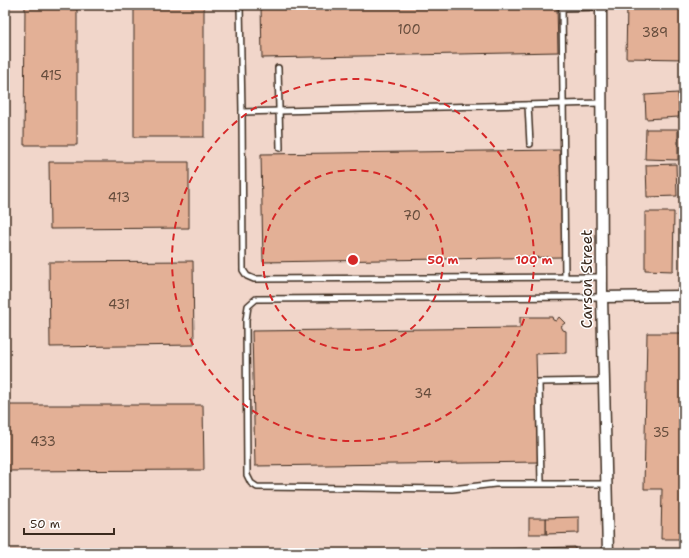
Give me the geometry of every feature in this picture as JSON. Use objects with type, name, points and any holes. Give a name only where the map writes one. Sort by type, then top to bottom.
[{"type":"street","name":"Carson Street","points":[[601,6],[603,381],[608,553]]},
{"type":"street","points":[[602,296],[684,296]]},
{"type":"lane","points":[[240,5],[244,270],[247,276],[254,279],[602,277]]},
{"type":"lane","points":[[565,277],[562,7],[601,6]]},
{"type":"lane","points":[[278,68],[280,148]]},
{"type":"lane","points":[[242,112],[602,103]]},
{"type":"lane","points":[[528,104],[530,144]]},
{"type":"lane","points":[[602,296],[256,299],[248,306],[246,320],[247,475],[251,482],[257,487],[452,489],[495,484],[606,484]]},
{"type":"lane","points":[[541,483],[539,382],[603,381]]},
{"type":"shaded area","points":[[5,5],[684,5],[684,553],[5,553]]},
{"type":"building","points":[[25,5],[77,5],[77,145],[24,145]]},
{"type":"building","points":[[134,5],[204,5],[204,137],[134,137]]},
{"type":"building","points":[[261,5],[557,5],[558,52],[262,58]]},
{"type":"building","points":[[627,5],[684,5],[684,59],[626,58]]},
{"type":"building","points":[[678,93],[679,117],[646,119],[645,95]]},
{"type":"building","points":[[646,129],[678,129],[678,160],[645,159]]},
{"type":"building","points":[[560,150],[562,257],[263,262],[261,154]]},
{"type":"building","points":[[49,162],[189,162],[189,228],[50,229]]},
{"type":"building","points":[[676,164],[677,196],[647,197],[646,165]]},
{"type":"building","points":[[645,212],[674,212],[673,271],[645,270]]},
{"type":"building","points":[[193,261],[194,345],[50,347],[49,262]]},
{"type":"building","points":[[520,317],[552,317],[553,320],[556,321],[559,317],[565,323],[561,326],[563,330],[566,331],[566,353],[536,354],[539,462],[255,466],[252,331],[520,328]]},
{"type":"building","points":[[647,333],[684,333],[684,539],[661,539],[662,489],[644,489]]},
{"type":"building","points":[[5,405],[203,405],[204,470],[5,471]]},
{"type":"building","points":[[579,517],[579,533],[546,534],[546,518]]},
{"type":"building","points":[[529,518],[546,518],[546,534],[529,534]]},
{"type":"building","points":[[575,547],[575,553],[491,553],[491,549]]},
{"type":"building","points":[[388,550],[472,550],[472,553],[388,553]]}]
